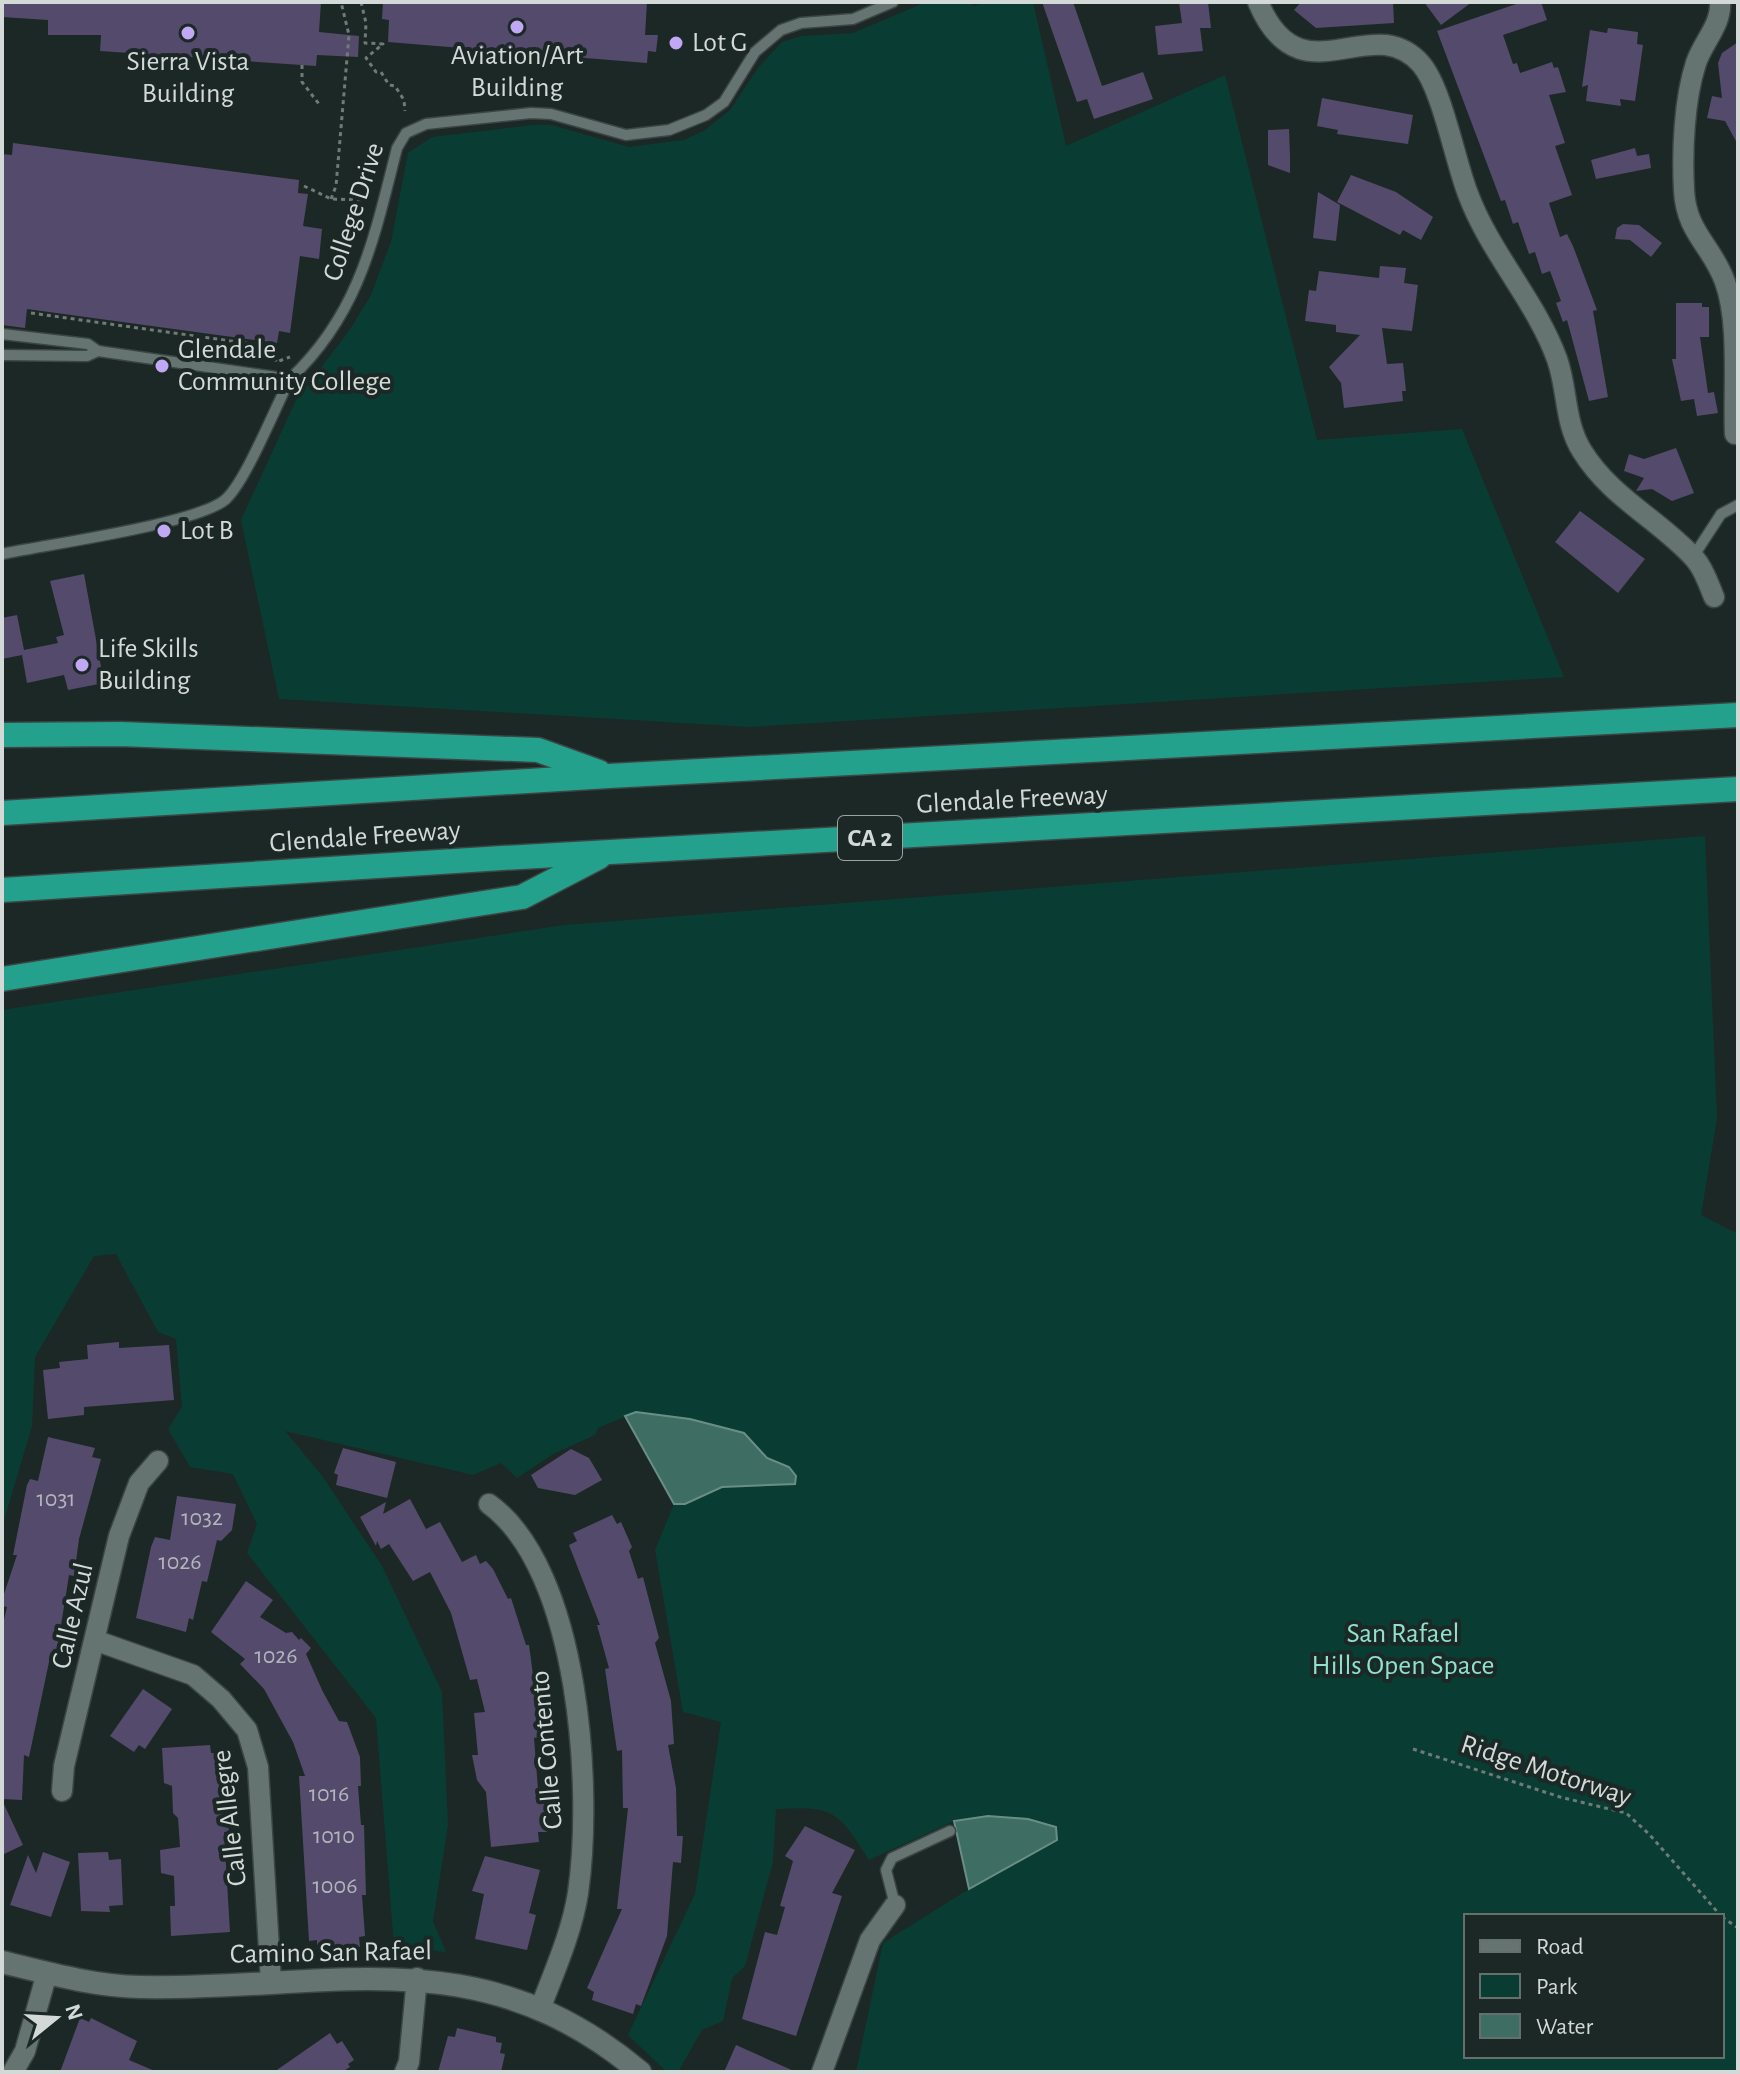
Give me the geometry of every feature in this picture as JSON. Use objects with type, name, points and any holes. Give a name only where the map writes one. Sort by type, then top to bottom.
[{"type":"highway","name":"Glendale Freeway","points":[[2,813],[609,776],[1738,715]]},
{"type":"highway","points":[[2,735],[120,734],[538,750],[609,776]]},
{"type":"highway","name":"Glendale Freeway","points":[[2,890],[609,852],[1738,789]]},
{"type":"highway","points":[[2,979],[522,897],[609,852]]},
{"type":"street","points":[[1258,2],[1265,19],[1295,48],[1315,54],[1364,44],[1385,45],[1398,47],[1420,64],[1433,89],[1473,208],[1557,357],[1575,438],[1612,489],[1693,557],[1714,597]]},
{"type":"street","points":[[1720,2],[1721,17],[1701,51],[1692,77],[1683,186],[1688,223],[1726,282],[1731,311],[1735,434]]},
{"type":"street","name":"Calle Azul","points":[[62,1791],[64,1766],[97,1641],[119,1536],[139,1483],[158,1461]]},
{"type":"street","name":"Calle Contento","points":[[489,1504],[507,1517],[524,1541],[537,1564],[557,1615],[570,1663],[580,1753],[584,1826],[577,1896],[540,2009]]},
{"type":"street","name":"Calle Allegre","points":[[97,1641],[193,1675],[221,1699],[247,1730],[258,1767],[271,1982]]},
{"type":"street","points":[[822,2072],[870,1940],[895,1905]]},
{"type":"street","name":"Camino San Rafael","points":[[2,1962],[47,1973],[138,1987],[366,1976],[417,1978],[476,1987],[540,2009],[588,2033],[640,2072]]},
{"type":"street","points":[[13,2072],[25,2051],[47,1973]]},
{"type":"street","points":[[405,2072],[417,1978]]},
{"type":"lane","name":"College Drive","points":[[2,554],[163,521],[222,504],[236,486],[290,379],[316,351],[350,303],[365,270],[397,148],[406,133],[426,124],[531,113],[551,114],[626,135],[669,130],[706,115],[724,102],[755,52],[781,30],[801,23],[853,19],[893,2]]},
{"type":"lane","points":[[2,334],[88,344],[98,351],[290,379]]},
{"type":"lane","points":[[2,355],[87,356],[98,351]]},
{"type":"lane","points":[[1693,557],[1721,514],[1738,505]]},
{"type":"lane","points":[[895,1905],[886,1870],[892,1858],[950,1831]]},
{"type":"path","points":[[331,199],[336,186],[348,46],[347,17],[341,2]]},
{"type":"path","points":[[361,2],[366,23],[365,43],[383,44],[366,58],[389,85],[395,86],[404,100],[405,111]]},
{"type":"path","points":[[302,65],[302,82],[319,104]]},
{"type":"path","points":[[304,186],[331,199],[368,200]]},
{"type":"path","points":[[31,313],[274,347],[276,362],[299,350]]},
{"type":"path","name":"Ridge Motorway","points":[[1413,1749],[1560,1797],[1626,1813],[1649,1834],[1720,1914]]},
{"type":"green space","points":[[926,2],[968,2],[974,6],[988,2],[1033,2],[1066,146],[1225,75],[1317,440],[1462,429],[1564,677],[751,727],[279,699],[241,520],[296,400],[349,331],[371,295],[391,242],[408,153],[432,137],[533,125],[551,125],[629,147],[684,140],[705,130],[730,110],[758,68],[782,42],[801,36],[853,33]]},
{"type":"green space","name":"San Rafael Hills Open Space","points":[[1705,836],[1717,1118],[1701,1215],[1738,1234],[1738,2072],[856,2072],[883,1943],[969,1889],[1056,1840],[988,1816],[954,1821],[869,1860],[850,1831],[833,1815],[796,1808],[776,1809],[773,1862],[745,1966],[732,1978],[723,2021],[702,2030],[678,2072],[667,2072],[628,2035],[695,1894],[721,1722],[683,1712],[655,1550],[674,1504],[685,1504],[722,1487],[795,1484],[789,1467],[767,1458],[744,1433],[690,1419],[636,1412],[598,1428],[595,1435],[553,1454],[517,1478],[501,1463],[473,1475],[285,1431],[323,1477],[382,1566],[442,1692],[448,1825],[433,1921],[446,1952],[394,1946],[376,1718],[247,1553],[257,1524],[233,1474],[190,1467],[168,1429],[182,1407],[176,1339],[158,1332],[116,1254],[94,1256],[35,1357],[32,1426],[2,1527],[2,1010],[564,925]]},
{"type":"water","points":[[636,1412],[690,1419],[744,1433],[767,1458],[789,1467],[796,1476],[795,1484],[722,1487],[685,1504],[674,1504],[625,1416]]},
{"type":"water","points":[[988,1816],[1028,1819],[1056,1827],[1057,1840],[969,1889],[954,1821]]},
{"type":"building","name":"Sierra Vista Building","points":[[2,2],[321,2],[319,32],[359,36],[358,57],[317,55],[316,66],[100,51],[101,35],[48,35],[48,20],[2,17]]},
{"type":"building","name":"Aviation/Art Building","points":[[383,2],[647,2],[645,35],[658,35],[656,52],[648,51],[647,63],[388,42],[389,20],[382,19]]},
{"type":"building","points":[[1042,2],[1073,2],[1102,86],[1143,72],[1153,99],[1094,119],[1087,99],[1077,102]]},
{"type":"building","points":[[1179,2],[1208,2],[1211,28],[1200,28],[1203,51],[1158,55],[1155,26],[1182,23]]},
{"type":"building","points":[[1301,2],[1393,2],[1394,23],[1316,28],[1294,10]]},
{"type":"building","points":[[1424,2],[1472,2],[1441,25]]},
{"type":"building","points":[[1522,2],[1541,2],[1547,20],[1503,35],[1513,64],[1517,63],[1520,73],[1552,62],[1554,68],[1558,67],[1566,92],[1549,95],[1565,143],[1555,146],[1572,195],[1549,203],[1560,237],[1567,234],[1573,246],[1597,310],[1593,311],[1608,397],[1589,401],[1567,320],[1563,322],[1556,303],[1561,301],[1550,271],[1542,274],[1535,252],[1529,254],[1518,222],[1513,224],[1505,200],[1501,201],[1437,31]]},
{"type":"building","points":[[1608,28],[1638,32],[1637,44],[1643,45],[1635,101],[1620,99],[1621,106],[1586,101],[1588,85],[1582,87],[1590,30],[1607,33]]},
{"type":"building","points":[[1738,42],[1738,145],[1725,121],[1707,118],[1712,96],[1722,98],[1718,63],[1722,53]]},
{"type":"building","points":[[1322,98],[1413,115],[1408,144],[1337,134],[1338,130],[1317,126]]},
{"type":"building","points":[[1289,129],[1290,173],[1268,165],[1268,130]]},
{"type":"building","points":[[13,143],[299,180],[298,193],[308,194],[303,226],[322,229],[319,259],[300,256],[290,333],[279,331],[277,343],[27,309],[25,328],[2,325],[2,154],[12,155]]},
{"type":"building","points":[[1635,148],[1637,156],[1649,154],[1651,168],[1596,179],[1591,160]]},
{"type":"building","points":[[1351,175],[1396,192],[1433,217],[1421,240],[1403,230],[1400,235],[1337,202]]},
{"type":"building","points":[[1318,192],[1340,205],[1336,241],[1313,238]]},
{"type":"building","points":[[1623,224],[1639,225],[1662,243],[1651,257],[1630,240],[1615,239],[1617,228]]},
{"type":"building","points":[[1380,266],[1406,268],[1404,283],[1418,285],[1412,331],[1382,328],[1387,364],[1403,363],[1406,391],[1402,391],[1403,401],[1344,408],[1341,383],[1329,367],[1360,335],[1336,332],[1336,325],[1305,321],[1309,290],[1316,291],[1319,271],[1379,278]]},
{"type":"building","points":[[1676,303],[1702,303],[1702,307],[1709,307],[1709,337],[1700,337],[1708,393],[1714,392],[1718,413],[1697,416],[1694,399],[1681,401],[1672,359],[1676,359]]},
{"type":"building","points":[[1676,448],[1694,493],[1672,501],[1652,489],[1636,491],[1644,478],[1624,471],[1629,454],[1644,459]]},
{"type":"building","points":[[1580,511],[1645,559],[1618,593],[1555,542]]},
{"type":"building","points":[[84,574],[104,683],[68,690],[64,675],[27,683],[22,655],[2,659],[2,618],[17,615],[24,650],[58,643],[56,637],[64,635],[50,581]]},
{"type":"building","points":[[119,1342],[119,1348],[169,1345],[174,1400],[84,1407],[84,1415],[48,1419],[43,1370],[60,1368],[59,1362],[88,1359],[87,1345]]},
{"type":"building","points":[[48,1437],[95,1448],[92,1457],[101,1459],[79,1539],[74,1576],[69,1575],[59,1638],[53,1663],[49,1662],[29,1757],[24,1755],[22,1800],[2,1799],[2,1628],[7,1607],[2,1606],[2,1600],[17,1555],[13,1555],[27,1485],[30,1479],[38,1481]]},
{"type":"building","points":[[343,1448],[396,1462],[387,1498],[336,1485],[338,1475],[334,1473]]},
{"type":"building","points":[[571,1449],[589,1458],[602,1480],[575,1495],[538,1488],[531,1475]]},
{"type":"building","points":[[177,1496],[236,1504],[232,1530],[221,1541],[217,1540],[207,1582],[202,1581],[193,1620],[189,1618],[186,1632],[136,1618],[151,1547],[155,1537],[170,1540]]},
{"type":"building","points":[[410,1499],[426,1529],[440,1522],[462,1562],[476,1555],[480,1564],[486,1561],[493,1569],[508,1599],[511,1598],[526,1645],[529,1645],[540,1727],[539,1737],[534,1738],[539,1802],[544,1802],[547,1832],[538,1832],[539,1842],[491,1847],[486,1792],[477,1780],[472,1755],[478,1755],[474,1713],[485,1712],[477,1679],[470,1680],[451,1613],[430,1572],[413,1581],[389,1544],[381,1549],[377,1541],[376,1546],[360,1517],[386,1502],[383,1514]]},
{"type":"building","points":[[612,1515],[617,1524],[621,1522],[632,1547],[629,1551],[638,1579],[643,1577],[659,1638],[655,1643],[671,1701],[674,1744],[668,1745],[676,1788],[677,1836],[683,1836],[681,1863],[673,1862],[667,1936],[641,2006],[636,2004],[633,2014],[592,2000],[594,1992],[587,1988],[622,1909],[617,1909],[628,1808],[623,1808],[622,1750],[617,1751],[605,1669],[609,1668],[597,1625],[600,1625],[569,1545],[577,1541],[573,1533]]},
{"type":"building","points":[[246,1581],[273,1600],[260,1617],[286,1633],[292,1632],[311,1648],[306,1654],[323,1692],[339,1721],[347,1722],[360,1757],[361,1786],[358,1786],[361,1825],[364,1825],[366,1895],[362,1895],[365,1936],[359,1937],[360,1947],[317,1949],[317,1940],[309,1941],[299,1776],[305,1776],[293,1742],[264,1689],[240,1664],[245,1659],[211,1632]]},
{"type":"building","points":[[143,1689],[172,1709],[145,1749],[139,1745],[134,1752],[110,1736]]},
{"type":"building","points":[[210,1745],[211,1753],[217,1753],[220,1796],[227,1796],[229,1832],[224,1832],[230,1932],[171,1936],[170,1906],[175,1906],[174,1876],[161,1873],[160,1850],[180,1847],[178,1818],[173,1813],[172,1786],[164,1783],[162,1748]]},
{"type":"building","points":[[2,1800],[23,1845],[2,1855]]},
{"type":"building","points":[[805,1826],[855,1850],[832,1893],[842,1896],[796,2036],[742,2019],[765,1932],[777,1935],[785,1907],[780,1906],[793,1861],[785,1856]]},
{"type":"building","points":[[43,1852],[70,1862],[51,1917],[10,1905],[28,1855],[36,1873]]},
{"type":"building","points":[[108,1852],[109,1860],[121,1859],[123,1905],[109,1906],[110,1912],[81,1911],[78,1853]]},
{"type":"building","points":[[485,1856],[540,1870],[529,1913],[536,1915],[527,1950],[475,1939],[484,1894],[472,1891]]},
{"type":"building","points":[[80,2018],[89,2022],[91,2018],[137,2041],[129,2060],[157,2072],[60,2072]]},
{"type":"building","points":[[457,2028],[496,2037],[496,2042],[502,2043],[500,2053],[505,2054],[501,2072],[438,2072],[448,2036],[455,2037]]},
{"type":"building","points":[[330,2033],[337,2044],[342,2041],[354,2060],[348,2064],[350,2067],[342,2072],[274,2072]]},
{"type":"building","points":[[736,2045],[796,2072],[724,2072]]},
{"type":"place","name":"Aviation/Art Building","points":[[517,27]]},
{"type":"place","name":"Sierra Vista Building","points":[[188,33]]},
{"type":"place","name":"Lot G","points":[[676,43]]},
{"type":"place","name":"Glendale Community College","points":[[162,366]]},
{"type":"place","name":"Lot B","points":[[164,531]]},
{"type":"place","name":"Life Skills Building","points":[[82,665]]}]
